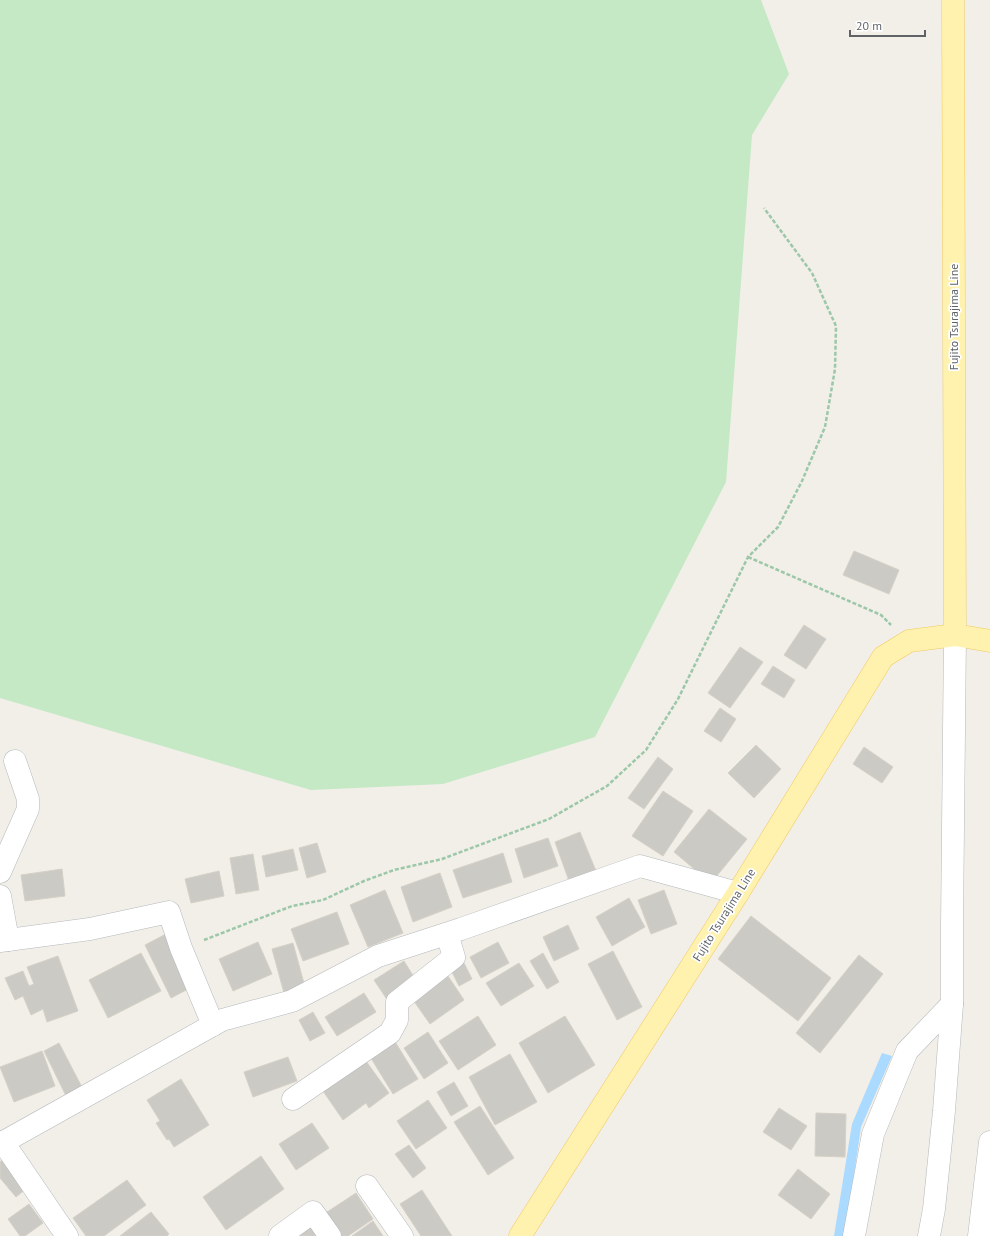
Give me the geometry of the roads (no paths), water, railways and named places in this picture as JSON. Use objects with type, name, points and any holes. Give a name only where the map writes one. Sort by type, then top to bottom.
[{"type":"main road","name":"Fujito Tsurajima Line","points":[[953,0],[955,635]]},
{"type":"main road","name":"Fujito Tsurajima Line","points":[[520,1236],[738,893],[883,657],[909,641],[955,635],[990,641]]},
{"type":"street","points":[[929,1236],[934,1208],[944,1111],[952,1004],[955,635]]},
{"type":"street","points":[[2,863],[28,809],[28,799],[15,760]]},
{"type":"street","points":[[68,1236],[2,1143],[222,1020],[292,1001],[378,956],[447,934],[640,866],[738,893]]},
{"type":"street","points":[[0,896],[4,941],[90,928],[169,912],[181,948],[213,1025]]},
{"type":"street","points":[[293,1099],[390,1033],[397,1020],[397,1002],[454,957],[447,934]]},
{"type":"street","points":[[854,1236],[873,1134],[907,1051],[952,1004]]},
{"type":"street","points":[[979,1236],[990,1142]]},
{"type":"street","points":[[367,1186],[402,1236]]},
{"type":"street","points":[[280,1236],[313,1212],[330,1236]]},
{"type":"water","points":[[882,1053],[892,1056],[861,1127],[845,1236],[834,1236],[852,1124]]}]
